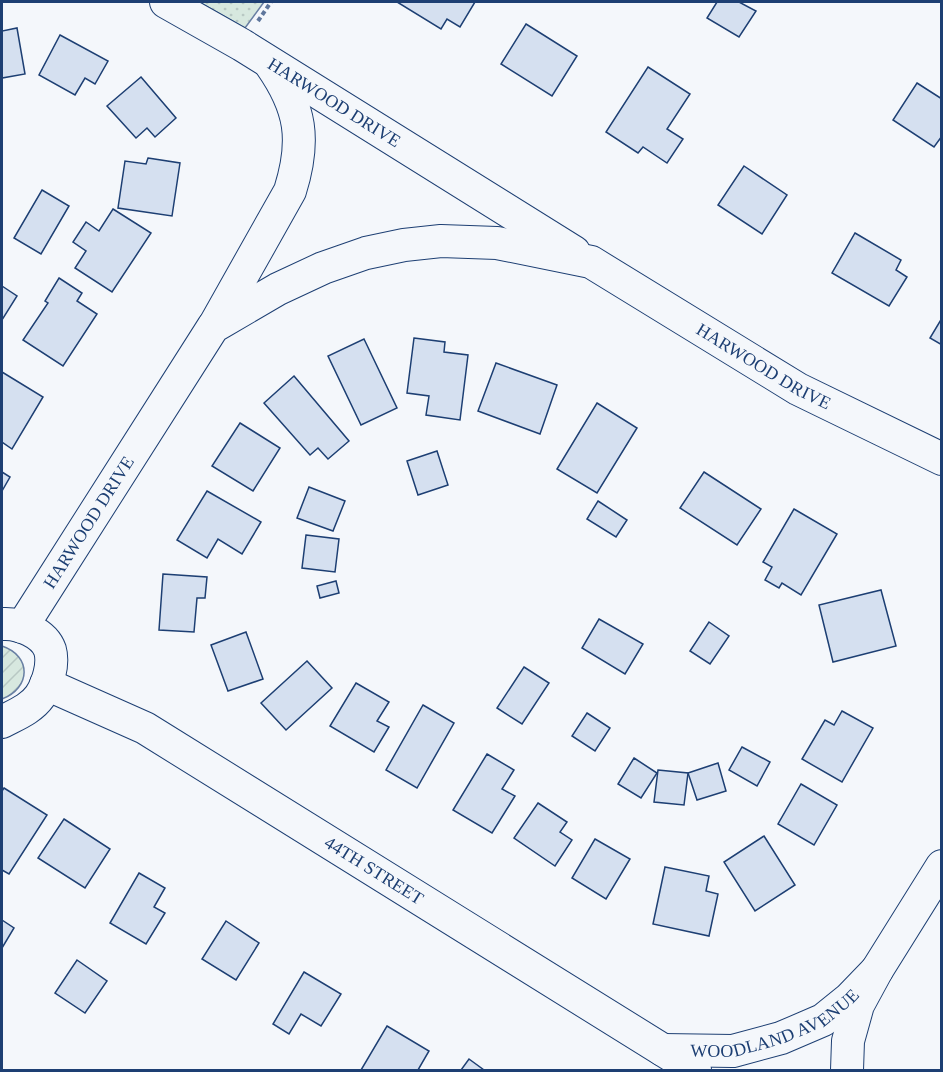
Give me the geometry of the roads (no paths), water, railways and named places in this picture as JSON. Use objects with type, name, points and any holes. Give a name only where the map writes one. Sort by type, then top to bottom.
[{"type":"street","points":[[166,2],[268,62]]},
{"type":"street","name":"HARWOOD DRIVE","points":[[268,62],[798,390],[942,459]]},
{"type":"street","name":"HARWOOD DRIVE","points":[[12,625],[213,327],[290,191],[297,167],[298,123],[294,105],[268,62]]},
{"type":"street","name":"HARWOOD DRIVE","points":[[213,327],[278,289],[322,268],[366,253],[405,245],[441,241],[497,243],[591,262]]},
{"type":"street","points":[[2,722],[26,710],[40,696],[51,673],[50,650],[39,636],[12,625]]},
{"type":"street","name":"44TH STREET","points":[[46,684],[145,728],[695,1071]]},
{"type":"street","name":"WOODLAND AVENUE","points":[[847,1071],[848,1041],[858,1005],[877,970],[942,866]]},
{"type":"street","name":"WOODLAND AVENUE","points":[[662,1050],[733,1051],[781,1038],[823,1020],[849,999],[877,970]]}]
